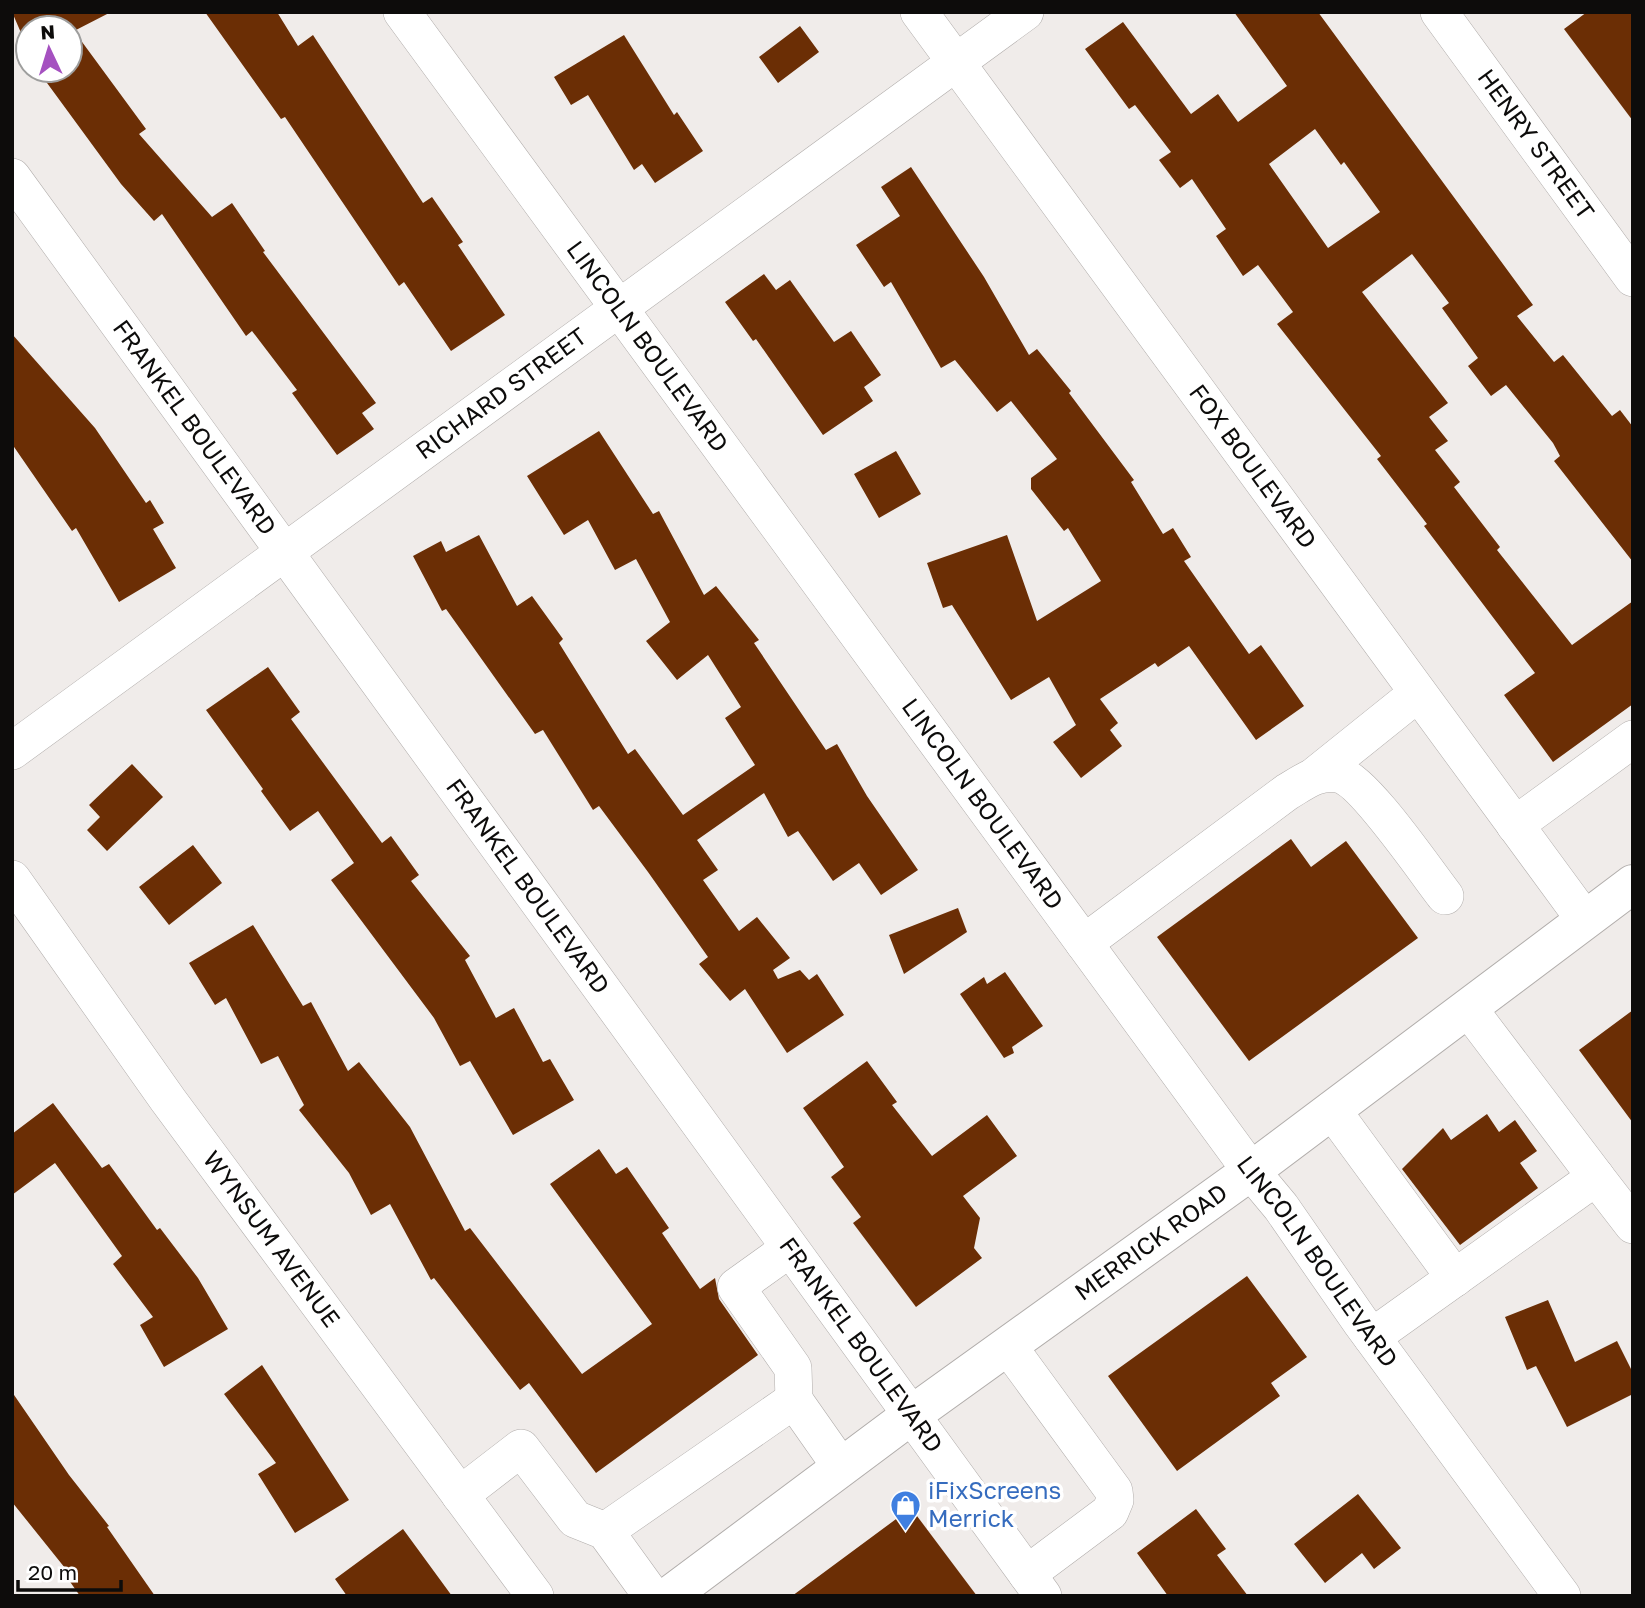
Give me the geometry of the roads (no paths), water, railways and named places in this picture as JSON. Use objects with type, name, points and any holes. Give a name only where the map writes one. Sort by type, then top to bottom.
[{"type":"main road","name":"MERRICK ROAD","points":[[669,1596],[910,1416],[1251,1171],[1633,884]]},
{"type":"street","name":"LINCOLN BOULEVARD","points":[[402,12],[1251,1171],[1281,1207],[1372,1337],[1562,1596]]},
{"type":"street","name":"FOX BOULEVARD","points":[[919,12],[1585,920]]},
{"type":"street","name":"RICHARD STREET","points":[[12,751],[1025,12]]},
{"type":"street","name":"HENRY STREET","points":[[1439,12],[1633,278]]},
{"type":"street","name":"FRANKEL BOULEVARD","points":[[12,177],[287,551],[789,1249],[1035,1585]]},
{"type":"street","points":[[1084,943],[1287,792],[1317,774],[1418,693]]},
{"type":"street","points":[[1515,825],[1633,739]]},
{"type":"street","points":[[1317,774],[1340,774],[1362,789],[1445,896]]},
{"type":"street","name":"WYNSUM AVENUE","points":[[12,879],[168,1100],[535,1596]]},
{"type":"street","points":[[1468,1008],[1633,1224]]},
{"type":"street","points":[[1332,1110],[1455,1278]]},
{"type":"street","points":[[1372,1337],[1596,1177]]},
{"type":"street","points":[[789,1249],[736,1287],[793,1368],[794,1400],[841,1467]]},
{"type":"street","points":[[1009,1346],[1114,1491],[1115,1500],[1110,1512],[1035,1585]]},
{"type":"street","points":[[605,1531],[794,1400]]},
{"type":"street","points":[[460,1495],[521,1448],[575,1519],[605,1531],[652,1596]]},
{"type":"place","name":"iFixScreens Merrick","points":[[905,1532]]}]
